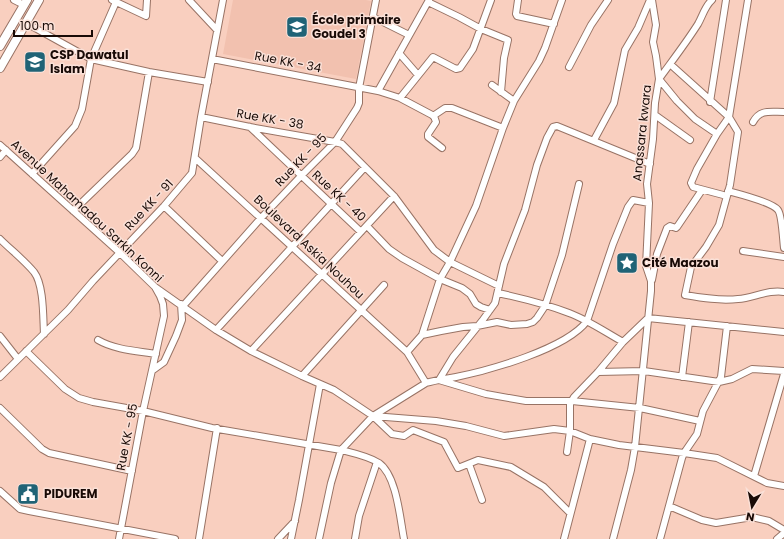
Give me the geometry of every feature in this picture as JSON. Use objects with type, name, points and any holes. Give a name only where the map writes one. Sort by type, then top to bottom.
[{"type":"main road","points":[[0,68],[39,0]]},
{"type":"main road","points":[[0,46],[25,2]]},
{"type":"street","points":[[14,0],[25,2]]},
{"type":"street","points":[[32,174],[75,126],[82,109],[91,59],[114,1],[146,16],[147,0]]},
{"type":"street","points":[[189,0],[218,30]]},
{"type":"street","name":"Rue KK - 91","points":[[0,377],[68,310],[119,252],[164,206],[192,173],[223,0]]},
{"type":"street","name":"Rue KK - 95","points":[[182,305],[261,218],[335,142],[357,108],[359,103],[359,88],[376,0]]},
{"type":"street","points":[[400,98],[433,57],[456,69],[460,68],[473,49],[491,0]]},
{"type":"street","points":[[518,0],[517,16],[554,24]]},
{"type":"street","points":[[408,352],[422,335],[440,280],[476,206],[514,101],[536,68],[545,48],[562,0]]},
{"type":"street","points":[[569,67],[591,25],[608,0]]},
{"type":"street","points":[[594,140],[614,102],[626,50],[651,0]]},
{"type":"street","name":"Anassara kwara","points":[[613,539],[631,470],[635,447],[644,371],[651,281],[646,266],[649,203],[647,184],[658,79],[653,42],[656,25],[651,0]]},
{"type":"street","points":[[701,0],[710,2],[698,23],[658,79],[695,119],[717,134]]},
{"type":"street","points":[[710,102],[726,0]]},
{"type":"street","points":[[748,0],[729,117],[717,134],[697,169],[691,183],[693,186],[702,190],[754,198],[776,209],[780,214],[784,248]]},
{"type":"street","points":[[378,90],[429,1],[481,29],[508,40],[504,58],[501,92]]},
{"type":"street","points":[[373,18],[409,35]]},
{"type":"street","points":[[26,23],[91,59],[149,72],[208,82]]},
{"type":"street","points":[[399,53],[418,75]]},
{"type":"street","name":"Rue KK - 34","points":[[212,59],[359,88],[378,90],[400,98],[433,116]]},
{"type":"street","points":[[670,64],[702,92],[710,102],[729,117],[738,132],[728,194],[718,228],[691,267],[685,295],[728,300],[776,291],[784,292]]},
{"type":"street","points":[[73,211],[132,154],[136,148],[149,72]]},
{"type":"street","points":[[492,85],[514,101]]},
{"type":"street","points":[[442,148],[428,137],[428,134],[436,122],[436,119],[433,116],[445,108],[452,108],[503,128]]},
{"type":"street","points":[[753,122],[757,115],[763,112],[784,112]]},
{"type":"street","points":[[655,115],[690,140]]},
{"type":"street","name":"Rue KK - 38","points":[[201,117],[335,142]]},
{"type":"street","points":[[438,380],[446,366],[494,303],[498,293],[498,286],[504,264],[525,210],[537,165],[552,128],[557,126],[650,164]]},
{"type":"street","name":"Rue KK - 40","points":[[250,127],[361,232]]},
{"type":"street","points":[[335,142],[347,149],[394,196],[431,246],[450,262],[498,286]]},
{"type":"street","name":"Avenue Mahamadou Sarkin Konni","points":[[0,145],[119,252],[155,287],[163,304],[164,316]]},
{"type":"street","points":[[0,157],[6,150]]},
{"type":"street","name":"Boulevard Askia Nouhou","points":[[195,158],[294,246],[361,310],[408,352],[426,383]]},
{"type":"street","points":[[216,330],[365,167]]},
{"type":"street","points":[[422,335],[497,322],[511,325],[533,322],[545,306],[562,255],[579,184]]},
{"type":"street","points":[[651,281],[657,254],[668,226],[677,227],[702,190]]},
{"type":"street","points":[[251,351],[394,196]]},
{"type":"street","points":[[319,539],[331,483],[341,450],[373,416],[426,383],[469,374],[515,361],[542,351],[574,335],[587,321],[628,207],[634,200],[649,203]]},
{"type":"street","points":[[164,206],[222,261]]},
{"type":"street","points":[[367,226],[389,249],[402,258],[440,280],[462,288],[470,294],[476,304],[490,310]]},
{"type":"street","points":[[0,239],[34,273],[40,291],[44,334]]},
{"type":"street","points":[[743,251],[784,257]]},
{"type":"street","points":[[302,376],[384,285]]},
{"type":"street","points":[[155,287],[216,330],[251,351],[334,390],[373,416],[392,434],[404,436],[413,430],[444,442],[458,468],[478,460],[511,467],[544,487],[570,513]]},
{"type":"street","points":[[498,293],[568,312],[623,342]]},
{"type":"street","points":[[152,370],[164,362],[176,336],[182,320],[182,305]]},
{"type":"street","name":"Rue KK - 95","points":[[119,539],[143,411],[164,316]]},
{"type":"street","points":[[567,452],[572,401],[623,342],[648,318],[784,332]]},
{"type":"street","points":[[682,377],[689,322]]},
{"type":"street","points":[[660,539],[684,453],[697,434],[706,403],[721,377],[727,326]]},
{"type":"street","points":[[0,336],[18,359]]},
{"type":"street","points":[[98,340],[117,347],[156,354]]},
{"type":"street","points":[[26,351],[65,389],[79,398],[217,428],[310,443],[371,458],[384,469],[391,480],[401,515],[404,539]]},
{"type":"street","points":[[598,372],[644,371],[719,382],[732,379],[752,369],[784,371]]},
{"type":"street","points":[[754,476],[784,374]]},
{"type":"street","points":[[438,380],[486,394],[526,401],[572,401],[640,408],[700,420]]},
{"type":"street","points":[[291,539],[320,384]]},
{"type":"street","points":[[0,408],[42,449],[49,453],[132,471]]},
{"type":"street","points":[[373,416],[436,421],[466,426],[504,436],[554,429],[570,431],[590,439],[619,445],[716,458],[754,476],[767,484],[784,486]]},
{"type":"street","points":[[199,539],[217,428]]},
{"type":"street","points":[[564,539],[590,439]]},
{"type":"street","points":[[355,539],[359,516],[376,462]]},
{"type":"street","points":[[469,464],[482,500]]},
{"type":"street","points":[[0,491],[20,509],[175,539]]},
{"type":"street","points":[[669,506],[702,520],[716,523],[752,517],[769,521],[784,530]]},
{"type":"street","points":[[278,539],[295,521]]},
{"type":"street","points":[[776,539],[784,533]]},
{"type":"shaded area","name":"École primaire Goudel 3","points":[[233,0],[371,1],[356,79],[223,54]]},
{"type":"place","name":"École primaire Goudel 3","points":[[297,27]]},
{"type":"place","name":"CSP Dawatul Islam","points":[[35,62]]},
{"type":"place","name":"Cité Maazou","points":[[627,263]]},
{"type":"place","name":"PIDUREM","points":[[28,494]]}]
